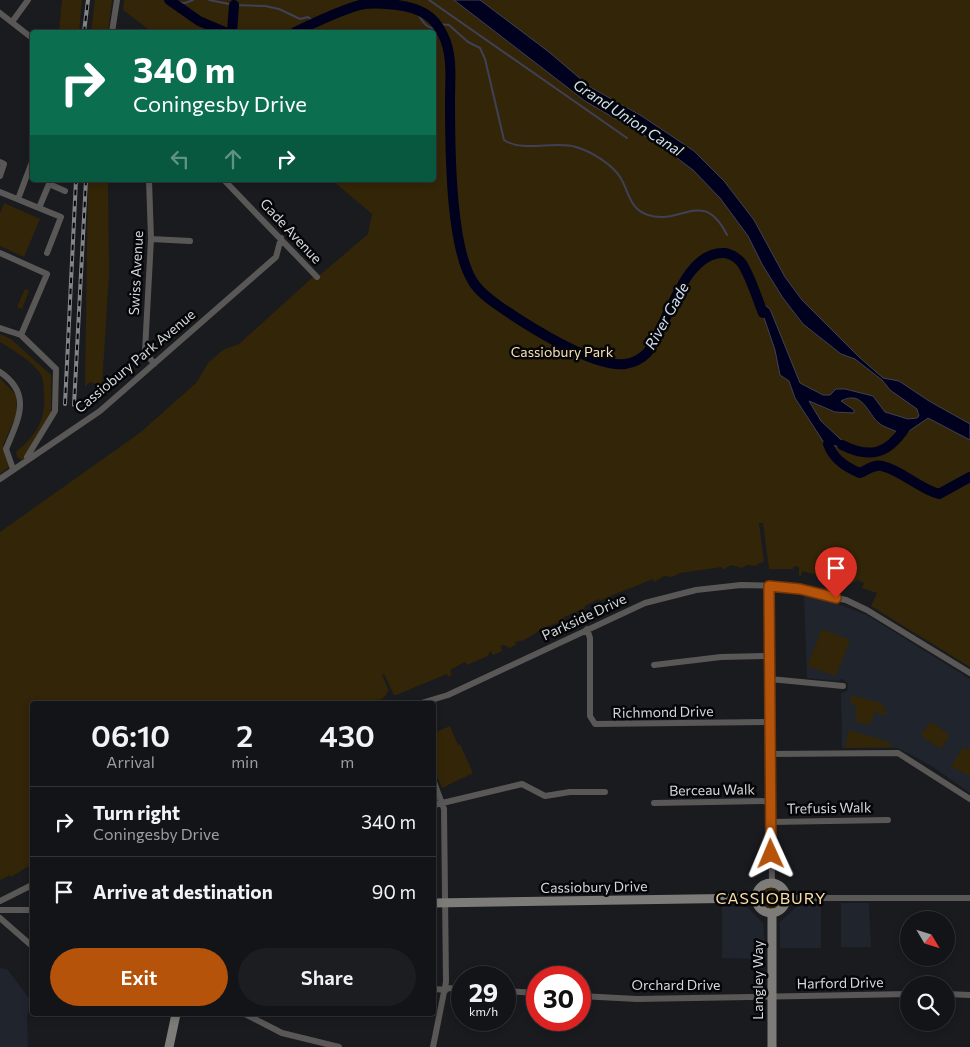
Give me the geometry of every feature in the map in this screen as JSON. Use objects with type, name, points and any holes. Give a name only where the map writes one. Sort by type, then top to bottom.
[{"type":"street","points":[[12,22],[28,0]]},
{"type":"street","points":[[112,30],[117,0]]},
{"type":"street","points":[[0,13],[30,36]]},
{"type":"street","points":[[0,162],[4,164],[0,176]]},
{"type":"street","points":[[18,199],[30,167]]},
{"type":"street","name":"Swiss Avenue","points":[[149,182],[151,239],[145,351],[154,364]]},
{"type":"street","name":"Gade Avenue","points":[[226,182],[317,277]]},
{"type":"street","points":[[38,208],[49,184],[65,191]]},
{"type":"street","points":[[0,192],[61,217],[47,253]]},
{"type":"street","points":[[281,238],[279,253],[295,252]]},
{"type":"street","points":[[151,239],[190,241]]},
{"type":"street","name":"Cassiobury Park Avenue","points":[[0,479],[24,460],[100,410],[279,253]]},
{"type":"street","points":[[0,254],[47,274],[22,332]]},
{"type":"street","points":[[0,328],[22,332],[56,369],[55,411],[24,460]]},
{"type":"street","points":[[0,372],[9,378],[19,394],[21,414],[6,449],[13,469]]},
{"type":"street","name":"Parkside Drive","points":[[427,701],[458,690],[587,629],[645,604],[679,594],[723,586],[769,586],[800,589],[858,605],[970,673]]},
{"type":"street","points":[[769,586],[772,882]]},
{"type":"street","name":"Richmond Drive","points":[[587,629],[590,638],[590,716],[594,724],[770,722]]},
{"type":"street","points":[[654,665],[721,657],[769,656]]},
{"type":"street","points":[[770,679],[843,686]]},
{"type":"street","points":[[770,754],[898,753],[970,800]]},
{"type":"street","points":[[436,804],[522,784],[545,796],[570,792],[605,792]]},
{"type":"street","points":[[433,1047],[446,989],[443,802],[436,786]]},
{"type":"street","name":"Berceau Walk","points":[[654,803],[771,801]]},
{"type":"street","name":"Trefusis Walk","points":[[770,822],[888,820]]},
{"type":"street","points":[[772,882],[784,889],[787,898],[781,910],[772,914],[762,911],[756,898],[762,885],[772,882]]},
{"type":"street","points":[[0,901],[30,886]]},
{"type":"street","name":"Cassiobury Drive","points":[[436,904],[756,898]]},
{"type":"street","points":[[787,898],[970,898]]},
{"type":"street","points":[[0,910],[30,910]]},
{"type":"street","name":"Langley Way","points":[[772,914],[772,1047]]},
{"type":"street","points":[[0,918],[30,944]]},
{"type":"street","points":[[436,989],[451,989]]},
{"type":"street","name":"Harford Drive","points":[[772,996],[900,994]]},
{"type":"street","points":[[955,994],[970,995]]},
{"type":"street","name":"Orchard Drive","points":[[591,997],[636,999],[772,996]]},
{"type":"street","points":[[169,1047],[176,1016]]},
{"type":"street","points":[[249,1016],[282,1033],[339,1047]]},
{"type":"shaded area","points":[[804,596],[833,602],[867,615],[970,679],[970,793],[930,765],[898,748],[842,748],[841,693],[847,691],[848,684],[843,679],[837,681],[807,678]]},
{"type":"shaded area","points":[[841,903],[869,903],[871,947],[841,947]]},
{"type":"shaded area","points":[[821,905],[821,948],[780,948],[780,922],[797,906]]},
{"type":"shaded area","points":[[722,906],[747,907],[763,923],[766,959],[722,958]]},
{"type":"shaded area","points":[[0,968],[7,969],[30,999],[30,1008],[27,1016],[28,1047],[0,1047]]},
{"type":"green space","points":[[62,0],[82,0],[79,30],[59,30]]},
{"type":"green space","points":[[95,0],[112,0],[108,30],[91,30]]},
{"type":"green space","name":"Cassiobury Park","points":[[124,0],[970,0],[970,667],[871,606],[877,593],[862,588],[864,583],[858,580],[851,584],[823,574],[818,573],[816,575],[802,571],[801,576],[799,576],[799,567],[794,566],[793,569],[769,569],[763,523],[759,523],[764,562],[757,564],[757,566],[747,565],[742,568],[731,565],[723,570],[722,567],[680,573],[672,577],[664,576],[654,582],[653,579],[610,596],[611,598],[606,601],[605,598],[600,601],[598,599],[585,606],[583,612],[580,610],[564,617],[565,620],[546,627],[524,640],[515,642],[516,645],[509,648],[504,645],[500,646],[502,651],[493,655],[490,651],[488,656],[467,665],[465,662],[450,670],[452,675],[448,677],[447,674],[396,695],[394,695],[384,674],[382,675],[389,691],[386,693],[387,695],[378,701],[30,701],[30,865],[11,877],[10,875],[0,880],[0,532],[141,432],[197,382],[208,363],[223,350],[239,344],[313,277],[320,275],[368,234],[372,214],[334,182],[436,182],[436,30],[149,30],[123,10]]},
{"type":"green space","points":[[88,182],[108,182],[109,274],[102,386],[90,382],[85,387]]},
{"type":"green space","points":[[4,203],[40,219],[24,257],[0,246],[0,213]]},
{"type":"green space","points":[[25,289],[29,291],[22,309],[17,307]]},
{"type":"green space","points":[[0,334],[11,339],[51,375],[51,415],[26,458],[21,460],[17,457],[16,452],[30,439],[42,418],[44,410],[43,382],[40,373],[31,364],[0,342]]},
{"type":"green space","points":[[0,378],[16,395],[17,414],[3,445],[10,466],[0,474]]},
{"type":"green space","points":[[822,629],[850,640],[836,676],[807,666]]},
{"type":"green space","points":[[851,695],[884,704],[882,709],[887,711],[885,716],[875,712],[870,725],[856,722],[856,705],[851,705]]},
{"type":"green space","points":[[931,722],[950,735],[941,749],[920,735]]},
{"type":"green space","points":[[450,726],[473,773],[442,788],[436,774],[436,732]]},
{"type":"green space","points":[[849,730],[889,742],[893,747],[845,748]]},
{"type":"green space","points":[[970,746],[970,776],[951,767],[963,747],[968,750]]},
{"type":"green space","points":[[771,886],[776,887],[782,893],[782,903],[776,909],[771,910],[766,909],[760,903],[759,898],[760,893],[766,887]]},
{"type":"water","name":"Grand Union Canal","points":[[454,0],[480,0],[549,52],[590,87],[640,115],[694,151],[724,181],[754,220],[785,277],[802,300],[859,357],[883,378],[899,381],[929,401],[970,424],[970,440],[928,418],[899,438],[897,432],[881,424],[864,404],[855,398],[841,401],[854,410],[854,413],[835,412],[809,401],[821,421],[852,450],[832,445],[832,455],[795,398],[789,381],[780,375],[775,350],[758,300],[770,309],[800,383],[823,395],[830,395],[836,389],[845,389],[873,396],[885,412],[908,419],[919,416],[917,409],[890,390],[882,380],[855,359],[841,354],[803,324],[783,298],[763,266],[748,236],[720,198],[693,170],[657,143],[585,101]]},
{"type":"waterway","name":"River Gade","points":[[169,0],[199,21],[220,30]]},
{"type":"waterway","points":[[171,2],[185,3],[193,0]]},
{"type":"waterway","points":[[209,0],[234,5],[265,6],[279,9],[300,19],[308,17],[316,23]]},
{"type":"waterway","name":"Grand Union Canal","points":[[429,0],[627,138]]},
{"type":"waterway","name":"River Gade","points":[[299,30],[344,10],[369,4],[397,5],[412,8],[425,14],[435,22],[446,42],[450,59],[450,142],[453,193],[459,243],[465,264],[477,288],[495,303],[542,333],[595,359],[611,363],[625,364],[634,362],[647,353],[687,277],[698,264],[710,255],[725,253],[743,264],[763,313]]},
{"type":"waterway","points":[[232,30],[234,5]]},
{"type":"waterway","points":[[414,8],[427,26],[440,29]]},
{"type":"waterway","points":[[436,24],[449,25],[468,42],[480,48],[485,59],[504,140],[520,146],[568,145],[582,149],[612,167],[623,182],[633,204],[642,212],[660,217],[700,210],[709,213],[718,221],[727,235]]},
{"type":"waterway","points":[[842,445],[861,452],[878,452],[892,444],[905,428]]},
{"type":"waterway","name":"River Gade","points":[[828,444],[836,458],[855,471],[860,473],[873,467],[882,466],[896,471],[924,488],[939,494],[970,477]]},
{"type":"railway","points":[[84,30],[88,0]]},
{"type":"railway","points":[[65,404],[76,182]]},
{"type":"railway","points":[[74,405],[86,182]]},
{"type":"district","name":"CASSIOBURY","points":[[771,898]]},
{"type":"route","points":[[771,854],[769,586],[800,589],[836,598]]}]
